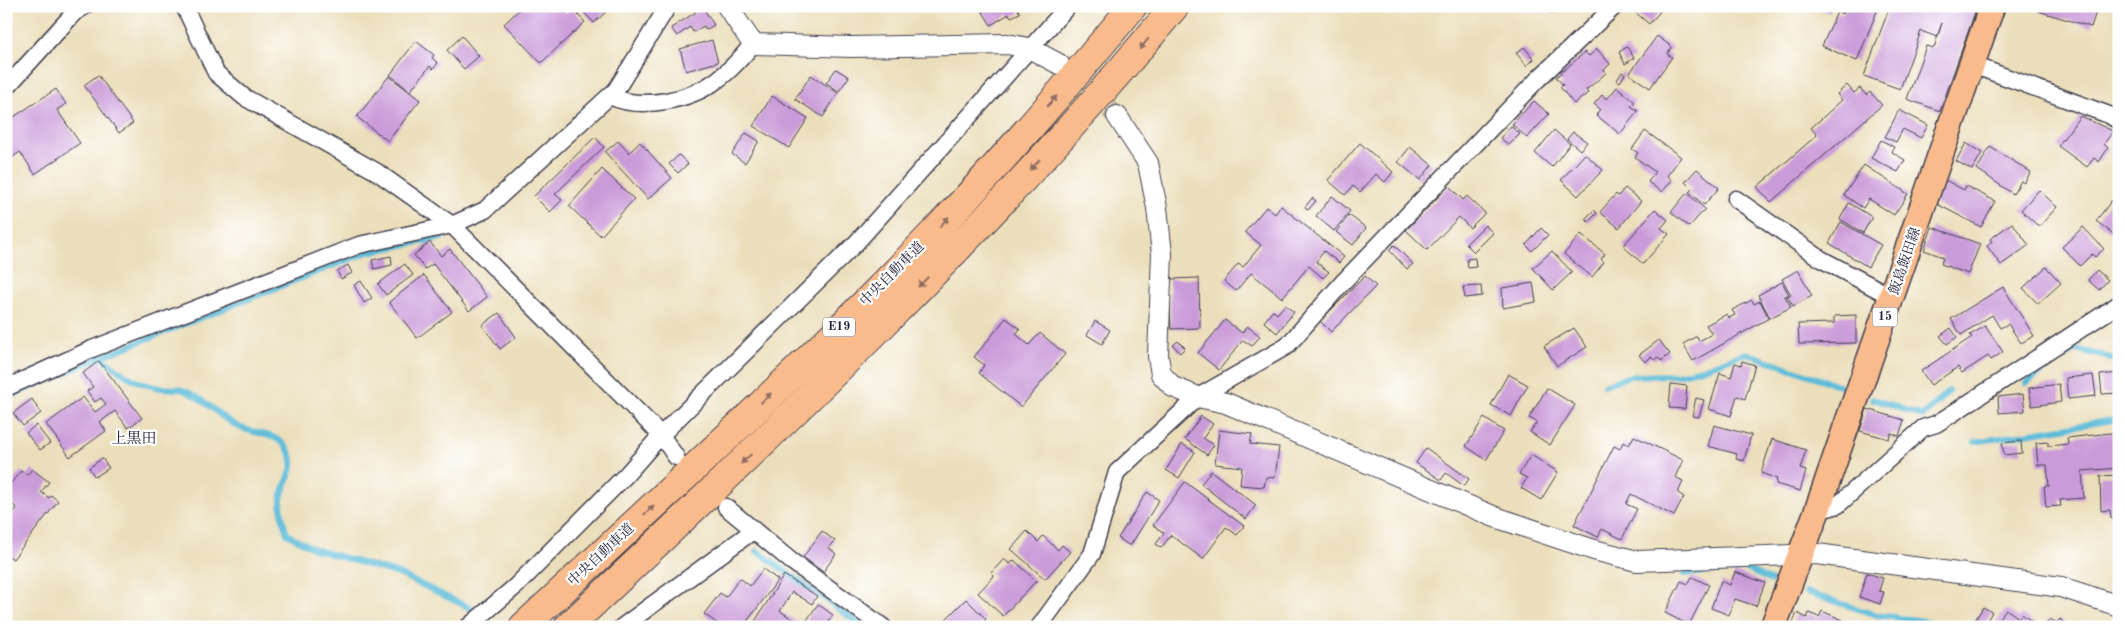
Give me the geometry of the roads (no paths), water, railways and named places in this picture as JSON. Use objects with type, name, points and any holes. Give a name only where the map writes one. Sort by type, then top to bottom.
[{"type":"highway","name":"中央自動車道","points":[[523,627],[678,484],[940,226],[1087,62],[1133,6]]},
{"type":"highway","name":"中央自動車道","points":[[568,627],[797,410],[988,217],[1125,66],[1175,6]]},
{"type":"main road","name":"飯島飯田線","points":[[1773,627],[1817,511],[1992,6]]},
{"type":"street","points":[[6,88],[74,14],[85,6]]},
{"type":"street","points":[[184,6],[216,73],[244,97],[377,172],[452,225],[661,435],[676,457]]},
{"type":"street","points":[[6,388],[92,349],[359,244],[452,225],[484,210],[616,90],[668,6]]},
{"type":"street","points":[[727,6],[753,44]]},
{"type":"street","points":[[468,627],[516,586],[626,475],[661,435],[856,244],[1068,6]]},
{"type":"street","points":[[1039,627],[1092,554],[1117,472],[1198,397],[1288,346],[1349,276],[1537,80],[1615,6]]},
{"type":"street","points":[[610,96],[620,101],[650,102],[679,97],[702,90],[736,64],[753,44]]},
{"type":"street","points":[[753,44],[851,47],[1007,44],[1030,48],[1059,64]]},
{"type":"street","points":[[1973,65],[2109,115],[2119,121]]},
{"type":"street","points":[[1117,116],[1148,163],[1162,254],[1158,356],[1161,374],[1173,387],[1198,397],[1226,403],[1495,517],[1594,550],[1637,561],[1817,554],[1945,569],[2061,587],[2119,606]]},
{"type":"street","points":[[1736,199],[1821,259],[1892,296]]},
{"type":"street","points":[[1817,511],[1838,506],[1923,428],[1936,424],[1962,408],[2119,304]]},
{"type":"street","points":[[726,507],[791,561],[883,627]]},
{"type":"street","points":[[622,627],[754,530]]},
{"type":"waterway","points":[[6,398],[101,357],[368,252],[441,238]]},
{"type":"waterway","points":[[2026,383],[2075,349],[2119,360]]},
{"type":"waterway","points":[[1604,385],[1630,376],[1677,375],[1702,369],[1746,353],[1846,388]]},
{"type":"waterway","points":[[101,357],[136,381],[152,386],[180,389],[188,392],[237,426],[280,441],[290,453],[292,459],[291,471],[281,500],[282,517],[287,534],[314,549],[399,574],[472,609]]},
{"type":"waterway","points":[[1873,399],[1923,416],[1949,391]]},
{"type":"waterway","points":[[1975,442],[2119,419]]},
{"type":"waterway","points":[[757,551],[864,627]]},
{"type":"waterway","points":[[1684,574],[1745,568],[1771,581]]},
{"type":"waterway","points":[[1806,592],[1876,615],[1924,621],[1936,627]]},
{"type":"tunnel","points":[[1064,69],[1117,116]]},
{"type":"district","name":"上黒田","points":[[134,439]]}]
